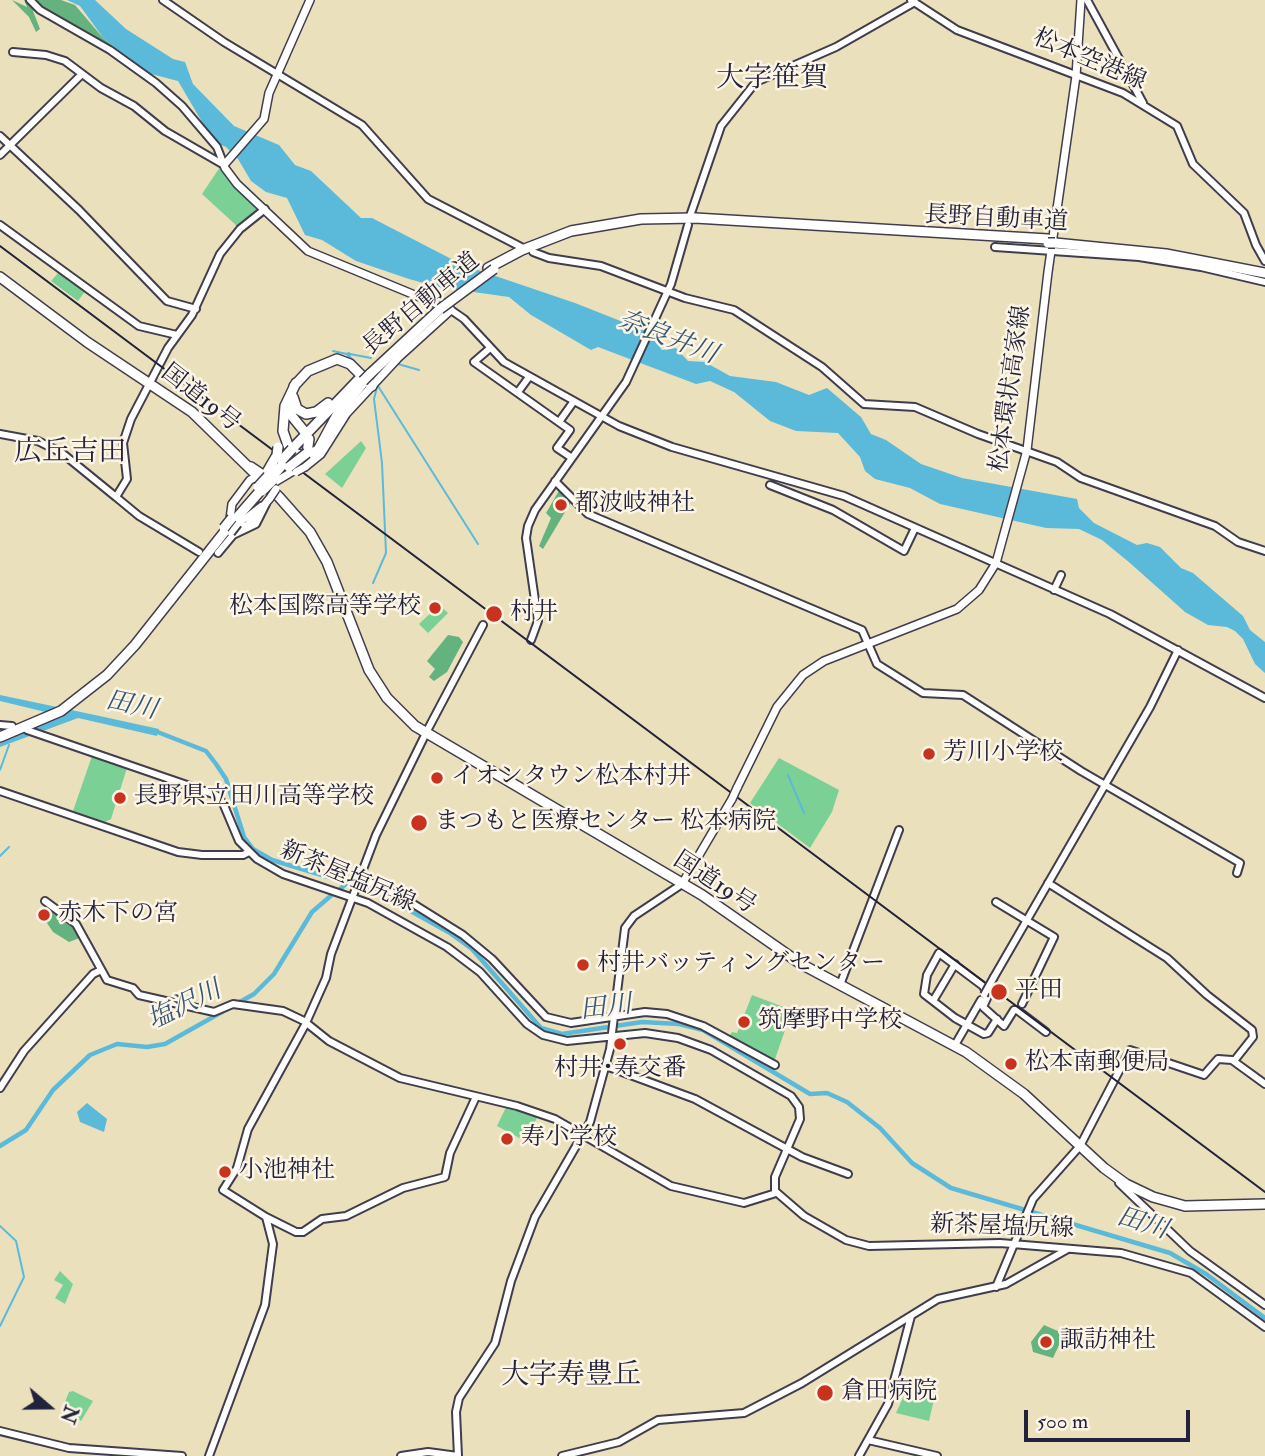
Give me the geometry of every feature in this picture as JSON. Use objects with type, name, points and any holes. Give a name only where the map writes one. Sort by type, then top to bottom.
[{"type":"highway","name":"長野自動車道","points":[[286,462],[293,450],[398,341],[438,308],[522,250],[560,235],[602,224],[641,219],[695,218],[1167,250],[1265,271]]},
{"type":"highway","name":"国道19号","points":[[0,280],[201,425],[310,532],[338,587],[363,658],[377,683],[395,707],[425,733],[682,884],[776,948],[955,1045],[1024,1094],[1116,1177],[1153,1197],[1185,1206],[1265,1204]]},
{"type":"highway","name":"長野自動車道","points":[[365,376],[438,308]]},
{"type":"highway","points":[[265,485],[286,462],[280,412],[296,386],[338,363],[365,376]]},
{"type":"highway","points":[[296,386],[293,398],[295,407],[302,413],[311,414],[365,376]]},
{"type":"highway","points":[[296,386],[285,407],[283,431],[290,451],[304,457],[318,450],[340,411],[365,376]]},
{"type":"highway","name":"国道19号","points":[[150,386],[192,412],[233,449],[312,541],[338,587]]},
{"type":"highway","points":[[0,735],[46,716],[69,703],[122,660],[265,485],[286,462],[307,453],[307,435],[290,410],[290,400],[296,386]]},
{"type":"main road","points":[[233,449],[274,482],[286,462],[307,465],[323,452],[365,376],[412,343],[452,310],[317,257],[233,180],[227,162],[264,119],[269,93],[310,0]]},
{"type":"main road","name":"松本環状高家線","points":[[682,884],[732,799],[772,716],[796,681],[824,661],[957,609],[979,590],[996,563],[1027,450],[1052,243],[1076,76],[1083,1]]},
{"type":"main road","points":[[253,481],[265,485],[251,524],[239,527],[231,521],[228,514],[238,496],[253,481]]},
{"type":"main road","points":[[238,496],[265,485]]},
{"type":"street","points":[[30,0],[40,10],[110,50],[156,83],[182,106],[227,162]]},
{"type":"street","points":[[163,0],[224,42],[278,72],[362,125],[428,199],[520,247]]},
{"type":"street","points":[[690,216],[721,126],[756,82],[829,51],[915,1]]},
{"type":"street","name":"松本空港線","points":[[915,1],[957,30],[1123,93],[1177,126],[1193,164],[1244,213],[1257,249],[1265,261]]},
{"type":"street","points":[[1083,1],[1092,8],[1146,105]]},
{"type":"street","points":[[13,52],[52,56],[134,106],[165,131],[227,162]]},
{"type":"street","points":[[0,155],[82,74]]},
{"type":"street","points":[[0,136],[79,210],[167,301],[196,309]]},
{"type":"street","points":[[116,497],[127,479],[123,448],[128,426],[177,335],[196,309],[220,254],[240,229],[265,209]]},
{"type":"street","points":[[0,225],[139,326],[177,335]]},
{"type":"street","points":[[531,640],[538,621],[526,531],[535,511],[555,481],[626,382],[667,292],[678,264],[688,225]]},
{"type":"street","points":[[995,247],[1052,243],[1157,260],[1265,282]]},
{"type":"street","points":[[533,252],[546,257],[601,266],[667,292],[737,312],[822,367],[864,404],[915,407],[978,434],[1057,462],[1081,478],[1215,526],[1238,542],[1265,551]]},
{"type":"street","points":[[452,310],[474,328],[489,349],[529,377],[601,416],[671,447],[836,493],[1142,629],[1265,698]]},
{"type":"street","points":[[489,349],[474,362],[570,430],[557,448],[572,458]]},
{"type":"street","points":[[517,393],[529,377]]},
{"type":"street","points":[[559,422],[574,401]]},
{"type":"street","points":[[0,434],[38,441],[62,453],[146,522],[199,552]]},
{"type":"street","points":[[555,481],[588,514],[862,630],[877,664],[923,692],[963,695],[1104,785],[1240,863],[1237,873]]},
{"type":"street","points":[[209,558],[213,560],[228,532],[244,532],[257,522],[265,485]]},
{"type":"street","points":[[770,485],[833,510],[904,551],[915,528]]},
{"type":"street","points":[[1054,590],[1061,575]]},
{"type":"street","points":[[475,1098],[450,1153],[445,1177],[403,1188],[346,1216],[323,1219],[303,1233],[266,1217],[223,1190],[237,1168],[248,1129],[306,1023],[326,978],[331,954],[359,877],[425,733],[483,625]]},
{"type":"street","points":[[955,1045],[1178,650]]},
{"type":"street","points":[[0,725],[12,726]]},
{"type":"street","name":"新茶屋塩尻線","points":[[28,731],[216,795],[223,803],[234,833],[249,852],[283,874],[352,895],[461,956],[493,984],[538,1032],[567,1041],[611,1035],[652,1034],[697,1044],[791,1096],[797,1101],[800,1115],[774,1180],[776,1193],[815,1223],[858,1245],[1013,1244],[1115,1252],[1184,1270],[1265,1327]]},
{"type":"street","points":[[0,791],[178,852],[202,855],[249,852]]},
{"type":"street","points":[[841,985],[899,830]]},
{"type":"street","points":[[359,877],[407,900],[463,935],[492,958],[547,1017],[571,1023],[652,1012],[683,1018],[725,1037],[775,1065]]},
{"type":"street","points":[[1048,883],[1167,958],[1213,1001],[1252,1030],[1252,1037],[1234,1062]]},
{"type":"street","points":[[401,1456],[428,1452],[458,1456],[456,1412],[459,1398],[495,1343],[511,1281],[535,1217],[585,1136],[606,1066],[625,928],[634,916],[682,884]]},
{"type":"street","points":[[45,901],[76,924],[110,982],[133,988],[142,996],[214,1012],[237,1005],[278,1009],[306,1023],[329,1041],[400,1078],[526,1109],[585,1136],[617,1158],[675,1188],[744,1203],[776,1193]]},
{"type":"street","points":[[996,902],[1054,937],[1022,1004]]},
{"type":"street","points":[[997,1019],[986,1034],[966,1025],[923,992],[936,955],[941,953],[983,986],[988,996],[983,1007],[997,1019],[1004,1026],[1014,1010],[1017,1010],[1046,1032]]},
{"type":"street","points":[[933,1001],[955,964]]},
{"type":"street","points":[[0,1088],[24,1051],[93,974],[101,970]]},
{"type":"street","points":[[996,1287],[1037,1193],[1080,1146],[1130,1050],[1204,1075],[1218,1059],[1234,1062],[1265,1084]]},
{"type":"street","points":[[606,1066],[695,1099],[787,1149],[848,1174]]},
{"type":"street","points":[[1116,1177],[1190,1251],[1265,1305]]},
{"type":"street","points":[[209,1456],[266,1301],[273,1244],[266,1217]]},
{"type":"street","points":[[562,1456],[619,1441],[658,1420],[744,1413],[795,1387],[938,1299],[1012,1282],[1068,1249]]},
{"type":"street","points":[[859,1456],[888,1404],[911,1316]]},
{"type":"street","points":[[0,1431],[69,1448],[182,1456]]},
{"type":"street","points":[[868,1440],[937,1456]]},
{"type":"green space","points":[[12,0],[27,7],[24,0],[61,0],[75,5],[104,39],[118,50],[36,5],[33,11],[40,29],[36,32],[29,17]]},
{"type":"green space","points":[[220,167],[260,210],[238,227],[202,194]]},
{"type":"green space","points":[[60,271],[86,290],[78,301],[51,281]]},
{"type":"green space","points":[[361,441],[366,448],[342,488],[325,474]]},
{"type":"green space","points":[[560,489],[571,502],[543,549],[539,546],[551,518],[546,513]]},
{"type":"green space","points":[[439,605],[448,613],[428,633],[419,624]]},
{"type":"green space","points":[[448,635],[459,637],[463,642],[447,672],[434,681],[429,677],[435,669],[427,661]]},
{"type":"green space","points":[[92,756],[127,768],[111,819],[105,822],[73,811]]},
{"type":"green space","points":[[779,758],[839,790],[832,812],[810,848],[750,803]]},
{"type":"green space","points":[[45,905],[68,918],[82,937],[69,942],[53,932],[43,917]]},
{"type":"green space","points":[[752,995],[789,1009],[791,1013],[774,1062],[729,1037],[732,1032],[737,1033]]},
{"type":"green space","points":[[507,1105],[538,1116],[525,1141],[497,1126]]},
{"type":"green space","points":[[60,1271],[73,1284],[65,1304],[55,1298],[63,1285],[54,1280]]},
{"type":"green space","points":[[1044,1325],[1060,1332],[1059,1345],[1053,1358],[1033,1352],[1031,1342]]},
{"type":"green space","points":[[922,1384],[937,1387],[929,1421],[896,1413],[906,1391]]},
{"type":"green space","points":[[73,1391],[93,1401],[81,1421],[61,1412],[69,1392]]},
{"type":"water","points":[[67,0],[95,0],[126,29],[173,59],[185,62],[193,84],[234,126],[279,145],[295,165],[311,171],[361,218],[372,218],[463,265],[575,303],[656,335],[662,350],[676,348],[688,361],[705,362],[730,376],[776,382],[809,395],[827,388],[861,417],[871,434],[886,440],[921,464],[962,478],[1077,499],[1079,508],[1094,523],[1137,545],[1147,543],[1160,547],[1181,568],[1193,573],[1243,616],[1250,630],[1265,642],[1265,673],[1255,664],[1243,639],[1235,631],[1227,627],[1208,625],[1185,612],[1102,540],[1079,529],[1046,528],[940,504],[910,488],[875,479],[865,471],[860,457],[838,433],[796,431],[770,421],[734,392],[710,381],[696,384],[598,347],[591,350],[531,315],[509,297],[438,287],[409,279],[356,261],[322,240],[305,235],[287,198],[266,192],[251,181],[238,159],[219,144],[205,127],[178,81],[151,74],[135,63],[104,39],[80,6]]},
{"type":"water","points":[[0,695],[159,729],[157,736],[78,718],[0,747],[0,743],[62,716],[0,701]]},
{"type":"water","points":[[87,1103],[107,1119],[104,1132],[80,1122],[77,1112]]},
{"type":"waterway","points":[[333,351],[347,354]]},
{"type":"waterway","points":[[349,353],[350,355],[348,356],[347,354],[349,353]]},
{"type":"waterway","points":[[350,354],[371,358]]},
{"type":"waterway","points":[[349,356],[366,373]]},
{"type":"waterway","points":[[398,364],[419,370]]},
{"type":"waterway","points":[[378,386],[478,544]]},
{"type":"waterway","points":[[373,583],[386,553],[382,463],[374,399],[377,387]]},
{"type":"waterway","name":"田川","points":[[155,731],[206,751],[226,779],[244,837],[253,849],[272,860],[375,891],[450,933],[472,949],[541,1028],[562,1034],[642,1022],[679,1024],[703,1030],[810,1094],[827,1093],[847,1102],[880,1128],[912,1163],[951,1188],[1170,1253],[1206,1274],[1265,1318]]},
{"type":"waterway","points":[[0,770],[9,745]]},
{"type":"waterway","points":[[788,775],[804,813]]},
{"type":"waterway","points":[[0,856],[9,847]]},
{"type":"waterway","name":"塩沢川","points":[[339,890],[348,882]]},
{"type":"waterway","name":"塩沢川","points":[[0,1146],[26,1130],[53,1090],[90,1055],[117,1044],[147,1047],[165,1044],[254,994],[274,974],[312,912],[334,893]]},
{"type":"waterway","points":[[0,1226],[16,1241],[24,1277],[0,1326]]},
{"type":"railway","points":[[0,246],[1265,1192]]},
{"type":"place","name":"都波岐神社","points":[[561,505]]},
{"type":"place","name":"松本国際高等学校","points":[[435,608]]},
{"type":"place","name":"村井","points":[[494,614]]},
{"type":"place","name":"芳川小学校","points":[[929,754]]},
{"type":"place","name":"イオンタウン松本村井","points":[[437,778]]},
{"type":"place","name":"長野県立田川高等学校","points":[[120,798]]},
{"type":"place","name":"まつもと医療センター 松本病院","points":[[419,823]]},
{"type":"place","name":"赤木下の宮","points":[[44,915]]},
{"type":"place","name":"村井バッティングセンター","points":[[583,965]]},
{"type":"place","name":"平田","points":[[999,992]]},
{"type":"place","name":"筑摩野中学校","points":[[744,1022]]},
{"type":"place","name":"村井･寿交番","points":[[620,1044]]},
{"type":"place","name":"松本南郵便局","points":[[1011,1064]]},
{"type":"place","name":"寿小学校","points":[[507,1139]]},
{"type":"place","name":"小池神社","points":[[225,1172]]},
{"type":"place","name":"諏訪神社","points":[[1046,1342]]},
{"type":"place","name":"倉田病院","points":[[825,1393]]},
{"type":"district","name":"大字笹賀","points":[[772,80]]},
{"type":"district","name":"広丘吉田","points":[[70,454]]},
{"type":"district","name":"大字寿豊丘","points":[[571,1377]]},
{"type":"water label","name":"奈良井川","points":[[667,339]]}]
